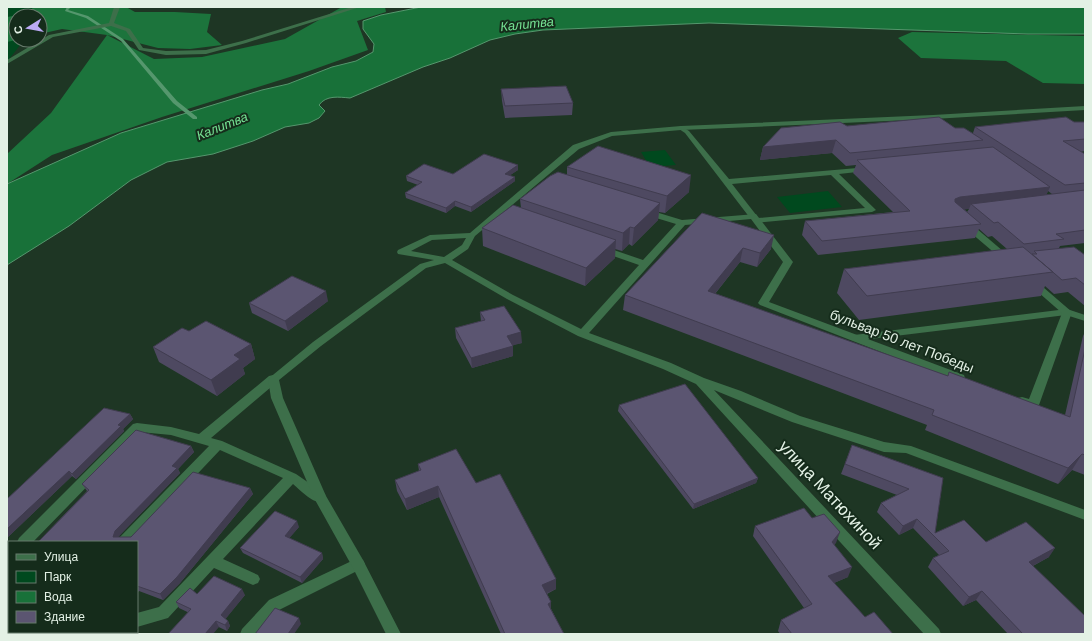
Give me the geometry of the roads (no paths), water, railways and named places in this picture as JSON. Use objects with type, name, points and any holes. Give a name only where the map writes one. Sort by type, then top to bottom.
[{"type":"street","points":[[111,24],[117,7]]},
{"type":"street","points":[[7,62],[51,36],[111,24],[128,30],[141,49],[166,54],[206,52],[244,42],[357,7]]},
{"type":"street","points":[[202,439],[317,344],[423,266],[446,260],[465,247],[472,235],[503,214],[543,180],[576,147],[611,134],[681,128],[934,117],[1085,108]]},
{"type":"street","points":[[934,117],[946,126]]},
{"type":"street","points":[[681,128],[687,132],[728,182],[755,219]]},
{"type":"street","points":[[728,182],[874,168]]},
{"type":"street","points":[[640,210],[682,223],[872,210],[834,173]]},
{"type":"street","name":"бульвар 50 лет Победы","points":[[755,219],[788,262],[763,303],[967,381]]},
{"type":"street","points":[[961,219],[1015,264]]},
{"type":"street","points":[[582,334],[682,223]]},
{"type":"street","points":[[472,235],[430,238],[401,252],[446,260],[510,297],[582,334],[667,366],[700,381],[737,394],[796,419],[884,447],[907,449],[1085,515]]},
{"type":"street","points":[[594,246],[645,264]]},
{"type":"street","points":[[1024,274],[1067,312],[1085,318]]},
{"type":"street","points":[[854,338],[1067,312]]},
{"type":"street","points":[[1011,397],[1032,406],[1067,312]]},
{"type":"street","points":[[273,379],[277,398],[320,498],[358,564],[394,634]]},
{"type":"street","name":"улица Матюхиной","points":[[700,381],[934,634]]},
{"type":"street","points":[[25,541],[137,427],[171,431],[218,444],[292,477],[320,498]]},
{"type":"street","points":[[125,541],[218,444]]},
{"type":"street","points":[[138,620],[163,613],[292,477]]},
{"type":"street","points":[[212,561],[253,579]]},
{"type":"street","points":[[247,634],[274,605],[358,564]]},
{"type":"water","name":"Калитва","points":[[421,7],[1085,7],[1085,34],[1028,34],[709,23],[543,30],[515,34],[490,40],[450,58],[423,67],[350,98],[329,98],[319,105],[325,111],[319,118],[309,123],[285,127],[253,141],[213,154],[167,162],[131,180],[69,226],[7,265],[7,184],[121,133],[262,90],[288,84],[332,67],[356,61],[373,52],[374,44],[363,29],[363,21],[381,15]]},
{"type":"waterway","points":[[69,7],[66,10],[87,17],[122,40],[175,102],[195,118]]}]
